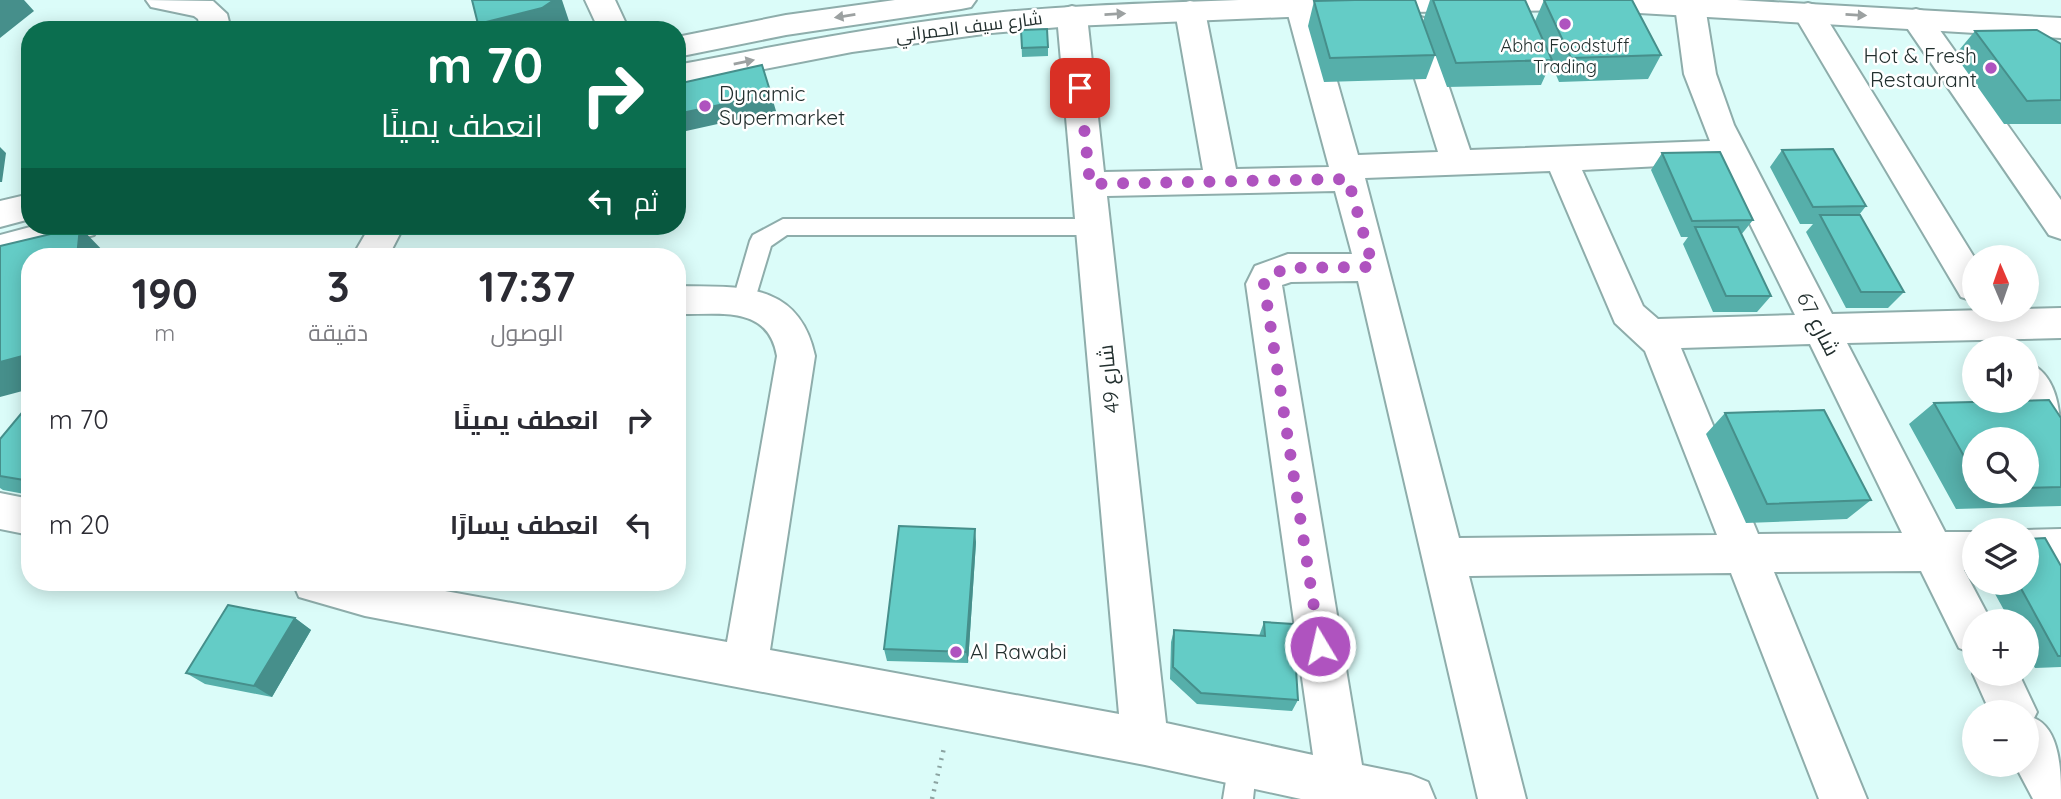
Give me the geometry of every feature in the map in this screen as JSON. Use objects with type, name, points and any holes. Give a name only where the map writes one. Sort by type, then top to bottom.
[{"type":"street","points":[[600,0],[610,21]]},
{"type":"street","name":"شارع سيف الحمراني","points":[[686,45],[786,25],[961,0]]},
{"type":"street","points":[[168,1],[203,8],[212,14],[214,21]]},
{"type":"street","points":[[1405,3],[1458,163]]},
{"type":"street","name":"شارع سيف الحمراني","points":[[686,74],[852,42],[979,24],[1072,16],[1405,3],[1519,12],[1690,6],[1916,19],[2055,35]]},
{"type":"street","name":"شارع 67","points":[[1690,6],[1700,74],[1731,152],[1962,609]]},
{"type":"street","points":[[1301,7],[1373,267],[1502,799]]},
{"type":"street","points":[[1190,11],[1222,182]]},
{"type":"street","points":[[1808,12],[1962,267]]},
{"type":"street","name":"شارع 49","points":[[1072,16],[1145,742]]},
{"type":"street","points":[[1916,19],[2061,226]]},
{"type":"street","points":[[1090,184],[1222,182],[1458,163],[1731,152]]},
{"type":"street","points":[[1561,159],[1628,313],[1637,326],[1652,334],[1662,346],[1843,799]]},
{"type":"street","points":[[0,214],[21,208]]},
{"type":"street","points":[[0,248],[48,235]]},
{"type":"street","points":[[1341,782],[1264,284],[1268,276],[1288,268],[1373,267]]},
{"type":"street","points":[[686,300],[762,306],[789,326],[795,340],[796,356],[745,667]]},
{"type":"street","points":[[1652,334],[1998,328],[2061,323]]},
{"type":"street","points":[[2039,399],[2061,436]]},
{"type":"street","points":[[0,511],[21,515]]},
{"type":"street","points":[[2039,549],[2061,548]]},
{"type":"street","points":[[1443,557],[1962,551]]},
{"type":"street","points":[[345,591],[1145,742],[1240,780],[1341,782],[1411,799]]},
{"type":"street","points":[[2039,762],[2058,799]]},
{"type":"lane","points":[[744,303],[761,241],[783,227],[1093,227]]},
{"type":"path","points":[[932,799],[954,706]]},
{"type":"building","points":[[472,0],[554,0],[542,8],[490,21],[477,21]]},
{"type":"building","points":[[1415,0],[1435,55],[1330,58],[1314,1]]},
{"type":"building","points":[[1433,0],[1525,0],[1552,60],[1456,63]]},
{"type":"building","points":[[1544,0],[1632,0],[1661,55],[1571,58]]},
{"type":"building","points":[[1047,29],[1048,47],[1022,48],[1021,30]]},
{"type":"building","points":[[2037,30],[2061,44],[2061,100],[2027,101],[1975,31]]},
{"type":"building","points":[[762,65],[771,94],[686,112],[686,82]]},
{"type":"building","points":[[1833,149],[1866,206],[1813,207],[1782,150]]},
{"type":"building","points":[[1720,152],[1753,220],[1692,221],[1662,153]]},
{"type":"building","points":[[1820,215],[1860,215],[1904,292],[1861,292]]},
{"type":"building","points":[[1695,227],[1738,227],[1771,296],[1726,296]]},
{"type":"building","points":[[46,235],[79,235],[78,248],[21,248],[21,356],[0,362],[0,246]]},
{"type":"building","points":[[2039,400],[2049,400],[2061,418],[2061,487],[2039,488],[2039,427],[1962,427],[1962,453],[1934,403],[1962,402],[1962,413],[2039,413]]},
{"type":"building","points":[[1824,410],[1871,500],[1767,504],[1725,413]]},
{"type":"building","points":[[21,414],[21,480],[0,476],[0,439]]},
{"type":"building","points":[[899,526],[975,529],[966,652],[884,649]]},
{"type":"building","points":[[2039,538],[2045,538],[2061,566],[2061,656],[2058,656],[2039,621],[2039,609],[2032,609],[2025,595],[2039,595]]},
{"type":"building","points":[[228,605],[295,618],[254,686],[186,673]]},
{"type":"building","points":[[1264,622],[1293,624],[1298,700],[1201,693],[1173,667],[1174,630],[1265,636]]},
{"type":"place","name":"Abha Foodstuff Trading","points":[[1565,24]]},
{"type":"place","name":"Hot & Fresh Restaurant","points":[[1991,68]]},
{"type":"place","name":"Dynamic Supermarket","points":[[705,106]]},
{"type":"place","name":"Al Rawabi","points":[[956,652]]},
{"type":"route","points":[[1080,88],[1090,184],[1348,179],[1373,267],[1288,268],[1277,270],[1268,276],[1264,284],[1320,646]]}]
